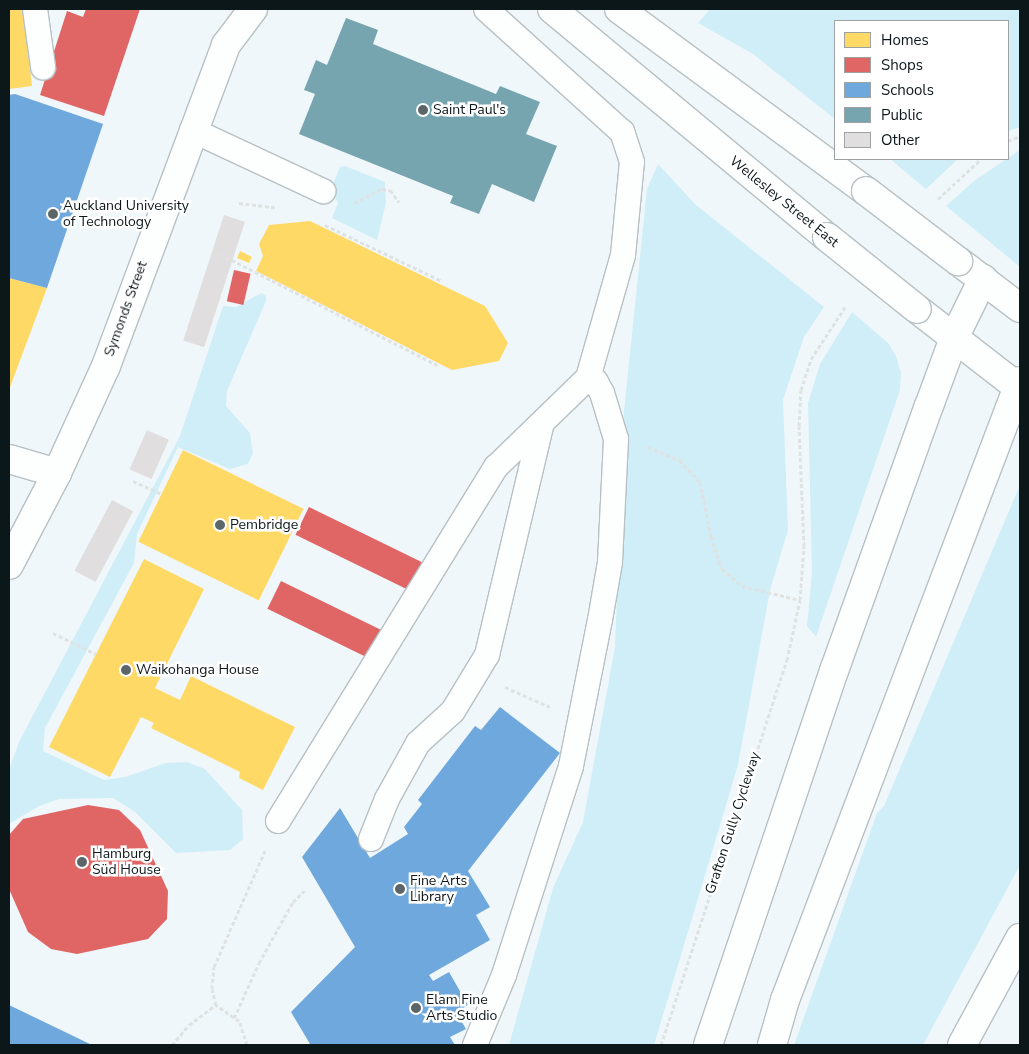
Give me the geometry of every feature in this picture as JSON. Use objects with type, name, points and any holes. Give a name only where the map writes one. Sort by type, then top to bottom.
[{"type":"main road","name":"Symonds Street","points":[[226,45],[228,9]]},
{"type":"main road","name":"Symonds Street","points":[[9,565],[57,473],[106,366],[192,130],[226,45],[253,9]]},
{"type":"main road","name":"Wellesley Street East","points":[[552,9],[827,237],[954,338],[1019,386]]},
{"type":"main road","points":[[619,9],[866,191],[1020,308]]},
{"type":"main road","points":[[708,1045],[835,668],[954,338],[983,279]]},
{"type":"main road","points":[[772,1045],[785,1000],[1019,386]]},
{"type":"main road","points":[[9,459],[57,473]]},
{"type":"main road","points":[[962,1045],[1020,938]]},
{"type":"lane","points":[[35,9],[43,67]]},
{"type":"lane","points":[[278,821],[496,466],[540,427],[562,401],[588,378],[624,255],[632,162],[622,132],[486,9]]},
{"type":"lane","points":[[192,130],[323,190]]},
{"type":"lane","points":[[475,1045],[504,975],[572,766],[610,562],[616,439],[602,393],[596,382],[588,378]]},
{"type":"lane","points":[[371,839],[387,799],[418,743],[453,711],[487,655],[540,427]]},
{"type":"path","points":[[938,199],[980,160]]},
{"type":"path","points":[[346,203],[357,203],[382,189],[390,190],[399,202]]},
{"type":"path","points":[[239,202],[283,209]]},
{"type":"path","points":[[339,231],[397,262],[442,281]]},
{"type":"path","points":[[220,254],[437,365]]},
{"type":"path","name":"Grafton Gully Cycleway","points":[[661,1045],[787,660],[800,600],[804,546],[799,426],[801,390],[811,359],[845,307]]},
{"type":"path","points":[[640,444],[679,460],[700,482],[711,536],[722,569],[742,586],[800,600]]},
{"type":"path","points":[[133,481],[162,494]]},
{"type":"path","points":[[53,633],[96,654]]},
{"type":"path","points":[[475,674],[581,720]]},
{"type":"path","points":[[247,1045],[242,1026],[216,1006],[212,989],[214,967],[265,851]]},
{"type":"path","points":[[234,1018],[259,964],[293,902],[304,891]]},
{"type":"path","points":[[172,1045],[190,1025],[216,1006]]},
{"type":"shaded area","points":[[710,9],[1020,9],[1020,127],[1009,131],[1009,20],[834,20],[834,118],[753,54],[698,23]]},
{"type":"shaded area","points":[[1020,150],[1020,267],[946,206],[974,181],[1005,160],[1009,160],[1009,157]]},
{"type":"shaded area","points":[[891,160],[957,160],[926,189]]},
{"type":"shaded area","points":[[658,164],[696,205],[824,307],[804,337],[783,400],[788,530],[770,590],[738,765],[654,1045],[509,1045],[553,888],[583,822],[615,647],[624,411],[647,189]]},
{"type":"shaded area","points":[[345,166],[385,182],[386,203],[377,240],[332,218],[338,203],[331,189],[340,167]]},
{"type":"shaded area","points":[[261,293],[266,296],[266,301],[227,391],[226,406],[250,433],[253,453],[248,464],[230,469],[178,447],[137,534],[134,563],[45,728],[43,751],[104,780],[125,777],[166,763],[187,762],[205,769],[242,810],[243,839],[230,850],[176,853],[135,812],[113,798],[59,799],[39,806],[9,824],[9,770],[19,742],[180,436],[223,306],[236,307]]},
{"type":"shaded area","points":[[852,312],[888,343],[896,356],[901,373],[900,390],[816,637],[807,626],[812,572],[808,403],[820,364]]},
{"type":"shaded area","points":[[1020,485],[1020,865],[923,1045],[794,1045],[877,813],[884,806]]},
{"type":"building: Homes","points":[[9,9],[23,9],[32,86],[9,89]]},
{"type":"building: Homes","points":[[310,221],[485,306],[508,343],[499,361],[452,370],[256,271],[263,256],[259,244],[269,225]]},
{"type":"building: Homes","points":[[240,251],[252,257],[249,263],[237,258]]},
{"type":"building: Homes","points":[[9,278],[47,288],[9,390]]},
{"type":"building: Homes","name":"Pembridge","points":[[183,450],[303,509],[259,600],[138,542]]},
{"type":"building: Homes","name":"Waikohanga House","points":[[144,559],[204,589],[155,688],[180,700],[191,676],[295,727],[263,790],[239,778],[240,772],[151,728],[154,723],[141,717],[110,777],[49,747]]},
{"type":"building: Shops","points":[[86,9],[140,9],[104,116],[40,95],[67,11],[83,17]]},
{"type":"building: Shops","points":[[234,270],[251,274],[243,305],[227,301]]},
{"type":"building: Shops","points":[[309,507],[423,563],[410,591],[295,535]]},
{"type":"building: Shops","points":[[281,581],[381,630],[367,658],[267,609]]},
{"type":"building: Shops","name":"Hamburg Süd House","points":[[88,805],[119,810],[140,830],[168,891],[167,919],[148,939],[77,954],[51,949],[28,932],[9,889],[9,835],[23,819]]},
{"type":"building: Schools","name":"Auckland University of Technology","points":[[15,94],[103,124],[47,288],[9,278],[9,95]]},
{"type":"building: Schools","name":"Fine Arts Library","points":[[500,707],[560,753],[468,871],[490,907],[476,915],[490,940],[429,975],[433,981],[449,972],[468,1005],[456,1012],[466,1029],[450,1037],[455,1045],[308,1045],[310,1044],[291,1012],[355,947],[302,857],[340,808],[370,858],[408,834],[404,827],[422,804],[418,800],[475,726],[481,730]]},
{"type":"building: Schools","points":[[9,1005],[92,1045],[9,1045]]},
{"type":"building: Public","name":"Saint Paul's","points":[[346,18],[378,30],[373,44],[496,94],[500,86],[540,102],[526,134],[557,146],[534,202],[492,184],[479,214],[450,203],[453,196],[299,134],[315,94],[304,90],[316,60],[327,65]]},
{"type":"building: Other","points":[[224,215],[245,222],[204,347],[183,341]]},
{"type":"building: Other","points":[[147,430],[169,440],[151,479],[130,469]]},
{"type":"building: Other","points":[[112,500],[133,511],[96,582],[74,571]]},
{"type":"place","name":"Saint Paul's","points":[[423,110]]},
{"type":"place","name":"Auckland University of Technology","points":[[53,214]]},
{"type":"place","name":"Pembridge","points":[[220,525]]},
{"type":"place","name":"Waikohanga House","points":[[126,670]]},
{"type":"place","name":"Hamburg Süd House","points":[[82,862]]},
{"type":"place","name":"Fine Arts Library","points":[[400,889]]},
{"type":"place","name":"Elam Fine Arts Studio","points":[[416,1008]]}]
